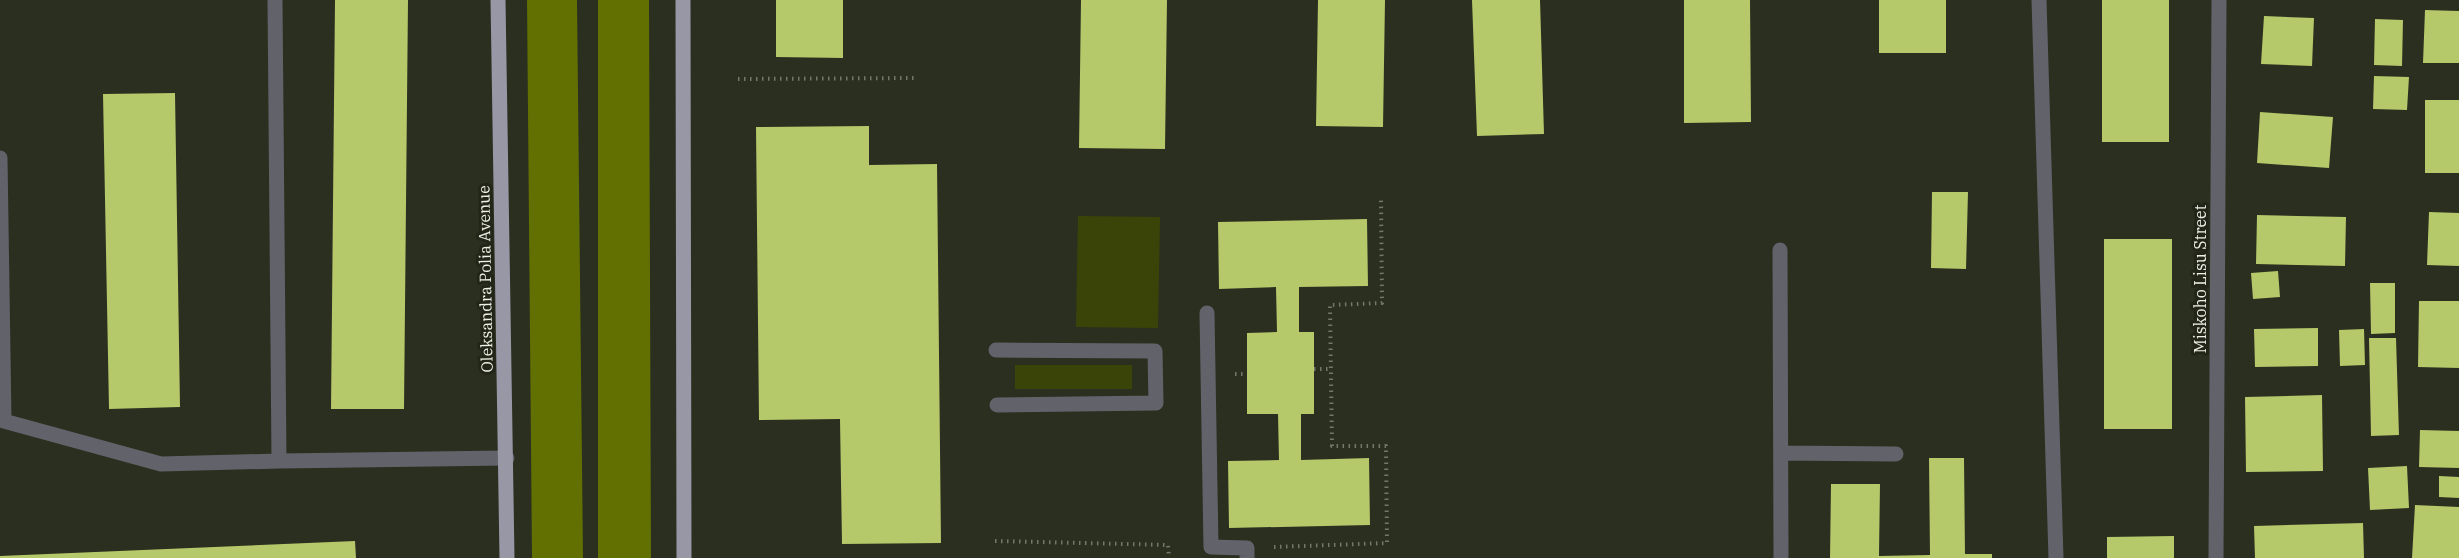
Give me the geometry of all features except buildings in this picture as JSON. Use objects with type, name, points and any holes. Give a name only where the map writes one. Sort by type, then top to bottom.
[{"type":"main road","name":"Oleksandra Polia Avenue","points":[[498,0],[507,558]]},
{"type":"main road","points":[[683,0],[684,558]]},
{"type":"street","points":[[275,0],[279,461]]},
{"type":"street","points":[[2039,0],[2056,558]]},
{"type":"street","name":"Miskoho Lisu Street","points":[[2216,558],[2219,0]]},
{"type":"street","points":[[0,158],[2,420],[161,465],[507,458]]},
{"type":"street","points":[[1780,250],[1781,558]]},
{"type":"street","points":[[1207,313],[1211,547],[1247,553]]},
{"type":"street","points":[[996,351],[1155,351],[1156,375],[1156,403],[997,405]]},
{"type":"street","points":[[1781,453],[1896,454]]},
{"type":"path","points":[[738,79],[916,78]]},
{"type":"path","points":[[1247,553],[1387,543],[1386,446],[1332,446],[1330,305],[1382,303],[1382,199]]},
{"type":"path","points":[[1314,369],[1331,369]]},
{"type":"path","points":[[995,541],[1168,545],[1169,558]]},
{"type":"green space","points":[[527,0],[577,0],[583,558],[532,558]]},
{"type":"green space","points":[[598,0],[649,0],[651,558],[598,558]]},
{"type":"green space","points":[[1078,216],[1160,217],[1158,328],[1076,327]]},
{"type":"green space","points":[[1015,365],[1132,365],[1132,389],[1015,389]]}]
